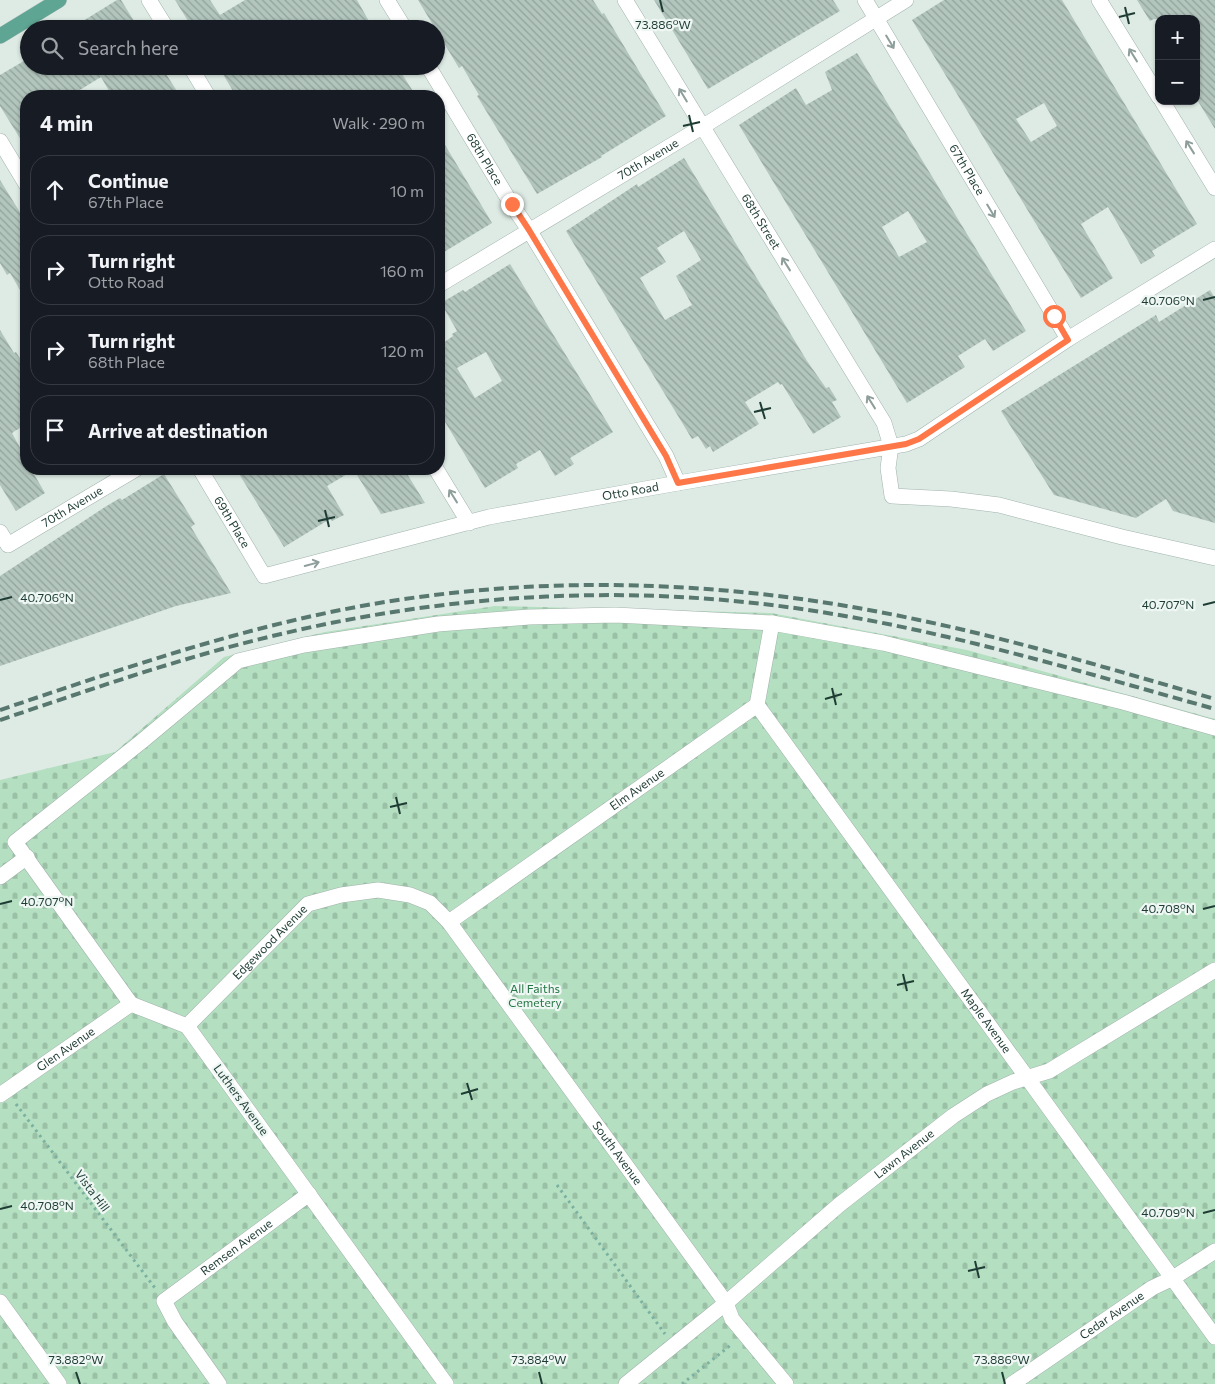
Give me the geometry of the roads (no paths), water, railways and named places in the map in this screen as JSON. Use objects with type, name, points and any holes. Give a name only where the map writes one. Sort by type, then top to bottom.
[{"type":"main road","points":[[26,20],[59,0]]},
{"type":"main road","points":[[0,36],[20,24]]},
{"type":"street","points":[[150,0],[162,20]]},
{"type":"street","points":[[387,0],[399,20]]},
{"type":"street","name":"68th Street","points":[[625,0],[884,423],[891,446]]},
{"type":"street","name":"67th Place","points":[[865,0],[1068,340]]},
{"type":"street","name":"70th Avenue","points":[[445,281],[702,127],[906,0]]},
{"type":"street","points":[[1100,0],[1155,90]]},
{"type":"street","points":[[195,75],[204,90]]},
{"type":"street","name":"68th Place","points":[[433,75],[443,90]]},
{"type":"street","name":"68th Place","points":[[445,94],[669,462],[678,483]]},
{"type":"street","points":[[1164,105],[1215,188]]},
{"type":"street","points":[[0,142],[20,174]]},
{"type":"street","name":"Otto Road","points":[[264,576],[489,517],[906,444],[919,439],[1068,340],[1215,250]]},
{"type":"street","points":[[891,446],[888,468],[892,496],[951,499],[999,505],[1122,537],[1215,558]]},
{"type":"street","name":"70th Avenue","points":[[0,532],[8,545],[126,475]]},
{"type":"street","name":"69th Place","points":[[204,475],[264,576]]},
{"type":"street","points":[[440,475],[469,523]]},
{"type":"street","points":[[187,1026],[131,1004],[15,842],[141,742],[238,661],[304,645],[438,624],[529,617],[615,615],[772,623],[883,643],[1123,702],[1215,728]]},
{"type":"street","points":[[757,705],[772,623]]},
{"type":"street","name":"Elm Avenue","points":[[449,922],[757,705]]},
{"type":"street","name":"Maple Avenue","points":[[757,705],[1215,1337]]},
{"type":"street","points":[[0,877],[27,857]]},
{"type":"street","name":"Edgewood Avenue","points":[[187,1026],[308,904],[341,895],[378,890],[410,895],[430,903],[449,922]]},
{"type":"street","name":"South Avenue","points":[[449,922],[726,1303],[732,1319],[786,1384]]},
{"type":"street","name":"Lawn Avenue","points":[[626,1384],[726,1303],[839,1205],[953,1116],[987,1094],[1013,1082],[1049,1071],[1215,970]]},
{"type":"street","name":"Glen Avenue","points":[[3,1093],[131,1004]]},
{"type":"street","name":"Luthers Avenue","points":[[187,1026],[446,1384]]},
{"type":"street","name":"Remsen Avenue","points":[[220,1384],[175,1322],[164,1301],[309,1194]]},
{"type":"street","name":"Cedar Avenue","points":[[1012,1384],[1152,1288],[1173,1278],[1215,1251]]},
{"type":"street","points":[[0,1302],[59,1384]]},
{"type":"railway","points":[[0,710],[184,650],[231,636],[325,613],[441,594],[578,585],[647,586],[715,590],[851,607],[994,637],[1215,699]]},
{"type":"railway","points":[[0,720],[210,652],[348,620],[482,601],[550,596],[618,595],[686,597],[753,603],[871,621],[970,642],[1215,709]]},
{"type":"park label","name":"All Faiths Cemetery","points":[[535,996]]}]
